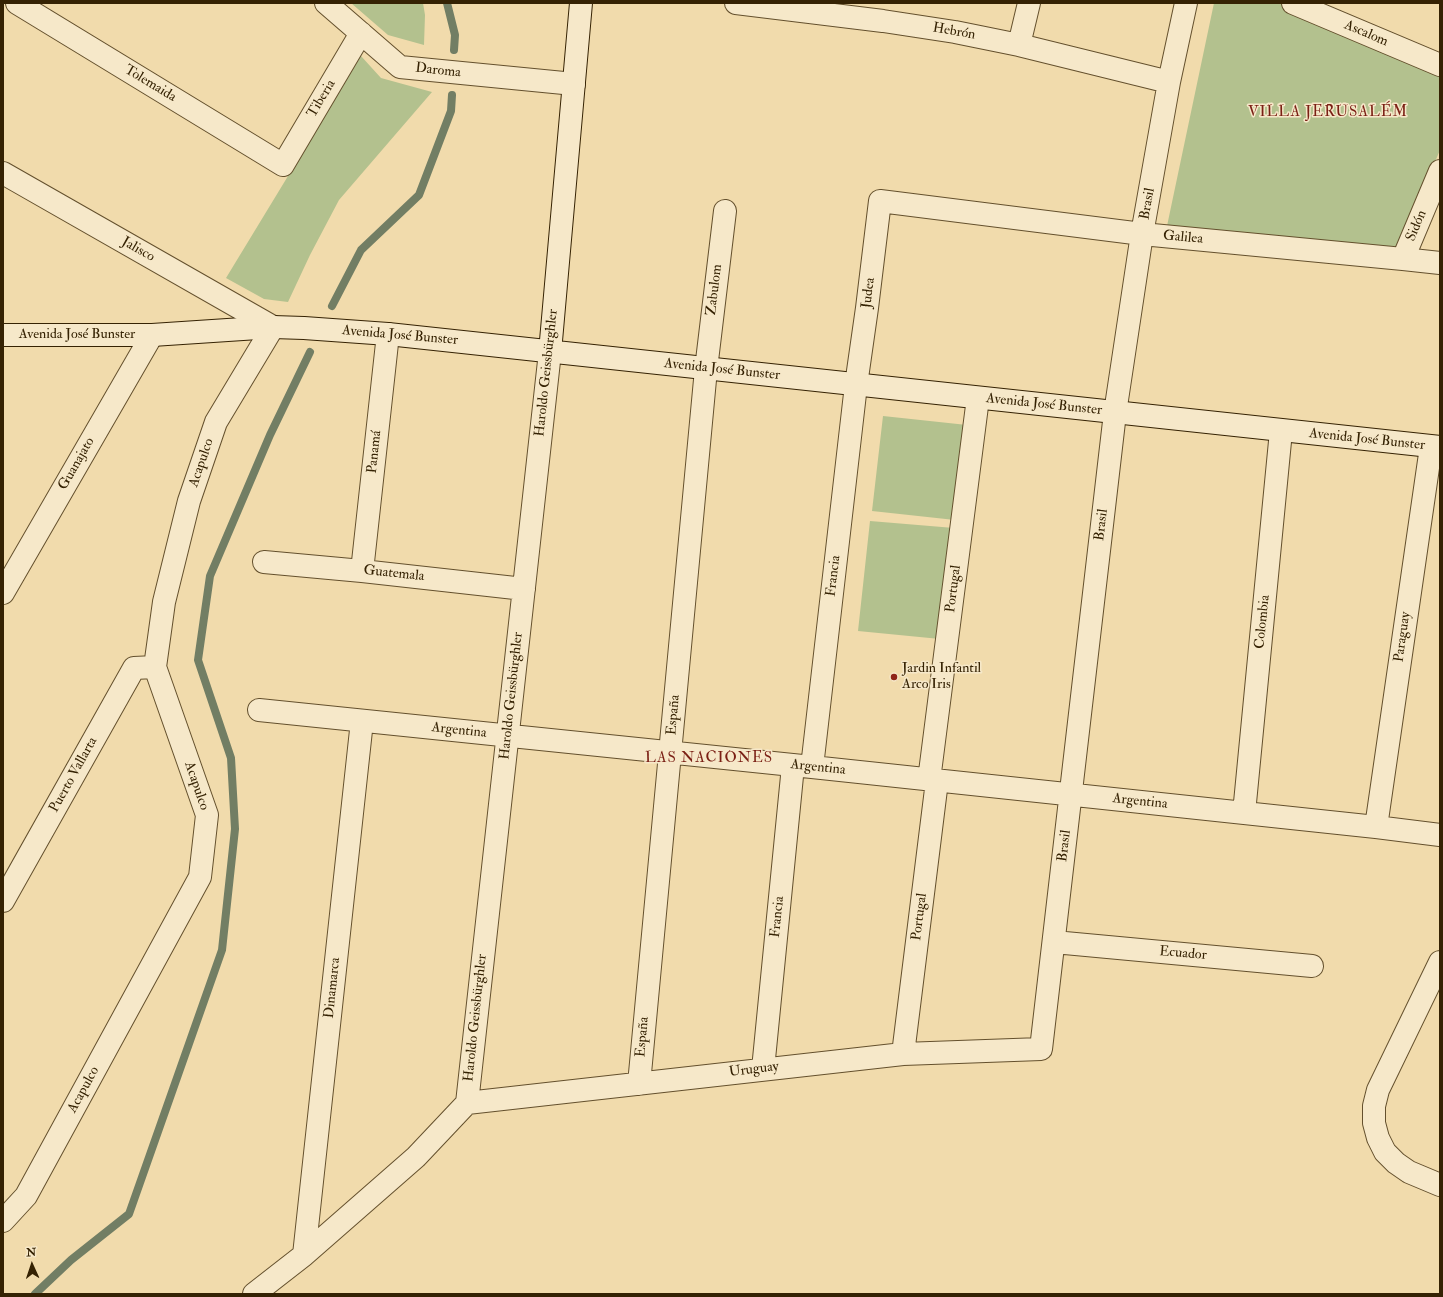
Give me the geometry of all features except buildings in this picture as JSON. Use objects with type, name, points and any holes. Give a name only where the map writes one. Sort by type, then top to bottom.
[{"type":"street","name":"Tolemaida","points":[[17,3],[283,165]]},
{"type":"street","name":"Daroma","points":[[326,3],[400,67],[574,84]]},
{"type":"street","name":"Haroldo Geissbürghler","points":[[467,1103],[550,352],[581,3]]},
{"type":"street","name":"Hebrón","points":[[736,3],[884,12],[955,32],[1019,44],[1169,82]]},
{"type":"street","points":[[1019,44],[1029,3]]},
{"type":"street","name":"Brasil","points":[[1042,1050],[1115,412],[1142,234],[1169,82],[1186,3]]},
{"type":"street","name":"Ascalom","points":[[1293,3],[1440,65]]},
{"type":"street","name":"Tiberia","points":[[283,165],[361,33]]},
{"type":"street","name":"Sidón","points":[[1403,258],[1440,170]]},
{"type":"street","name":"Jalisco","points":[[3,173],[273,327]]},
{"type":"street","name":"Galilea","points":[[880,201],[1142,234],[1403,258],[1440,263]]},
{"type":"street","name":"Judea","points":[[856,385],[868,308],[880,201]]},
{"type":"street","name":"Zabulom","points":[[706,369],[725,211]]},
{"type":"street","name":"Avenida José Bunster","points":[[3,335],[152,335],[273,327],[388,334],[1436,447]]},
{"type":"street","name":"Acapulco","points":[[3,1221],[26,1196],[200,877],[207,815],[155,667],[164,602],[189,501],[216,422],[273,327]]},
{"type":"street","name":"Panamá","points":[[362,571],[388,334]]},
{"type":"street","name":"Guanajato","points":[[3,593],[152,335]]},
{"type":"street","name":"España","points":[[639,1084],[706,369]]},
{"type":"street","name":"Francia","points":[[763,1069],[802,766],[856,385]]},
{"type":"street","name":"Portugal","points":[[903,1054],[933,780],[978,398]]},
{"type":"street","name":"Colombia","points":[[1244,812],[1282,431]]},
{"type":"street","name":"Paraguay","points":[[1376,827],[1436,447]]},
{"type":"street","name":"Guatemala","points":[[264,562],[524,589]]},
{"type":"street","name":"Puerto Vallarta","points":[[3,901],[134,668],[155,667]]},
{"type":"street","name":"Argentina","points":[[260,710],[1244,812],[1440,835]]},
{"type":"street","name":"Dinamarca","points":[[304,1255],[362,721]]},
{"type":"street","name":"Ecuador","points":[[1054,942],[1312,966]]},
{"type":"street","points":[[1440,962],[1378,1090],[1374,1106],[1374,1123],[1378,1138],[1385,1152],[1396,1163],[1409,1172],[1440,1185]]},
{"type":"street","name":"Uruguay","points":[[467,1103],[903,1054],[1042,1050]]},
{"type":"street","points":[[254,1294],[304,1255],[416,1157],[467,1103]]},
{"type":"green space","points":[[351,3],[423,3],[425,15],[424,45],[388,35]]},
{"type":"green space","points":[[1214,3],[1281,3],[1440,71],[1440,150],[1398,249],[1167,226]]},
{"type":"green space","points":[[361,56],[381,78],[432,92],[339,200],[310,255],[288,302],[264,299],[226,278]]},
{"type":"green space","points":[[883,416],[967,425],[955,520],[872,511]]},
{"type":"green space","points":[[870,521],[954,528],[940,639],[858,631]]},
{"type":"waterway","points":[[447,3],[455,35],[454,50]]},
{"type":"waterway","points":[[332,306],[361,250],[419,195],[451,111],[452,95]]},
{"type":"waterway","points":[[35,1294],[71,1260],[129,1214],[222,950],[235,829],[231,758],[198,660],[210,576],[270,435],[310,352]]},
{"type":"place","name":"Jardin Infantil Arco Iris","points":[[894,677]]},
{"type":"district","name":"VILLA JERUSALÉM","points":[[1328,113]]},
{"type":"district","name":"LAS NACIONES","points":[[709,759]]}]
